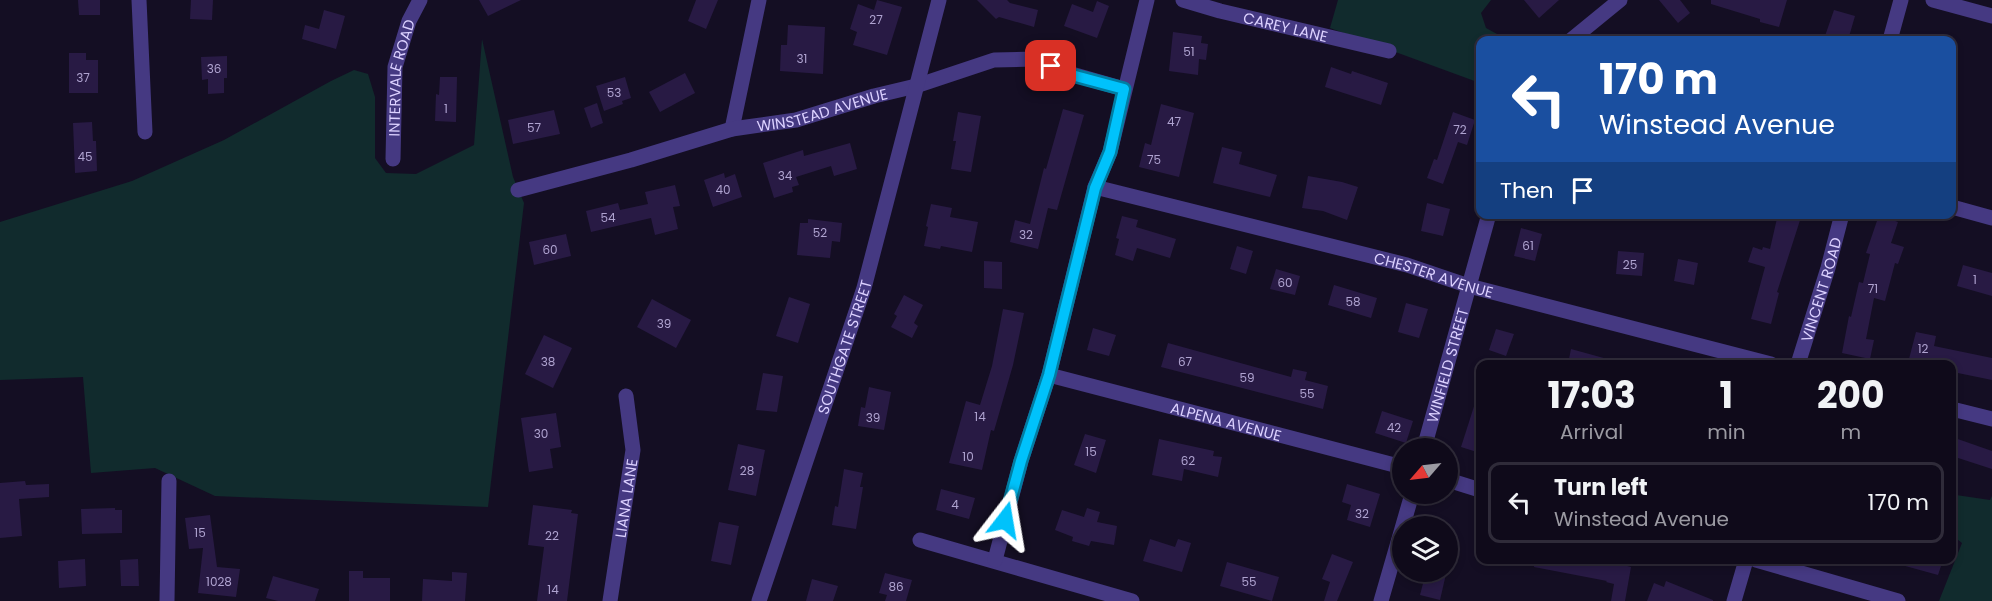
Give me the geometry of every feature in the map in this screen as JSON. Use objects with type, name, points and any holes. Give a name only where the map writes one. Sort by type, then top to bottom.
[{"type":"street","points":[[139,0],[145,132]]},
{"type":"street","name":"INTERVALE ROAD","points":[[393,159],[395,67],[409,21],[420,0]]},
{"type":"street","points":[[732,129],[759,0]]},
{"type":"street","name":"SOUTHGATE STREET","points":[[759,601],[864,288],[939,0]]},
{"type":"street","points":[[995,560],[1021,461],[1049,375],[1095,188],[1110,152],[1147,0]]},
{"type":"street","name":"CAREY LANE","points":[[1183,0],[1389,51]]},
{"type":"street","points":[[1576,36],[1620,0]]},
{"type":"street","points":[[1891,36],[1901,0]]},
{"type":"street","points":[[1933,0],[1992,16]]},
{"type":"street","name":"WINSTEAD AVENUE","points":[[518,190],[631,160],[732,129],[796,120],[874,96],[916,86],[994,60],[1034,59],[1068,74],[1124,89]]},
{"type":"street","name":"CHESTER AVENUE","points":[[1095,188],[1407,266],[1469,286],[1756,360]]},
{"type":"street","points":[[1956,208],[1992,218]]},
{"type":"street","name":"WINFIELD STREET","points":[[1427,438],[1488,219]]},
{"type":"street","name":"VINCENT ROAD","points":[[1799,360],[1841,219]]},
{"type":"street","name":"ALPENA AVENUE","points":[[1049,375],[1392,464]]},
{"type":"street","name":"LIANA LANE","points":[[610,601],[633,450],[626,396]]},
{"type":"street","points":[[1956,410],[1992,420]]},
{"type":"street","points":[[167,601],[169,481]]},
{"type":"street","points":[[1458,483],[1476,489]]},
{"type":"street","points":[[1381,601],[1409,504]]},
{"type":"street","points":[[920,540],[1132,601]]},
{"type":"street","points":[[1734,601],[1745,564]]},
{"type":"street","points":[[1770,564],[1898,601]]},
{"type":"green space","points":[[1338,0],[1491,0],[1481,13],[1486,28],[1501,36],[1476,36],[1476,82],[1330,28]]},
{"type":"green space","points":[[482,39],[513,177],[524,203],[488,507],[215,496],[155,468],[91,473],[83,377],[0,380],[0,222],[132,181],[224,140],[354,70],[368,74],[375,97],[375,158],[386,173],[416,174],[474,145]]},
{"type":"green space","points":[[1956,495],[1990,500],[1992,496],[1992,601],[1939,601],[1954,564],[1956,564],[1962,543],[1956,538]]},
{"type":"building","points":[[78,0],[100,0],[100,15],[79,15]]},
{"type":"building","points":[[191,0],[213,0],[212,20],[190,19]]},
{"type":"building","points":[[479,0],[521,0],[488,16]]},
{"type":"building","points":[[696,0],[718,0],[706,29],[688,21]]},
{"type":"building","points":[[877,0],[902,7],[887,55],[853,45],[857,32],[850,29],[858,4],[874,10]]},
{"type":"building","points":[[977,0],[1007,0],[1010,3],[1038,10],[1034,27],[999,17],[996,19]]},
{"type":"building","points":[[1524,0],[1559,0],[1539,18]]},
{"type":"building","points":[[1659,0],[1680,0],[1690,13],[1678,23]]},
{"type":"building","points":[[1711,0],[1787,0],[1779,27],[1711,4]]},
{"type":"building","points":[[1097,1],[1109,6],[1097,38],[1064,26],[1072,4],[1093,12]]},
{"type":"building","points":[[324,10],[345,16],[336,49],[302,39],[305,25],[319,29]]},
{"type":"building","points":[[1834,10],[1855,16],[1849,36],[1825,36]]},
{"type":"building","points":[[788,25],[825,27],[823,74],[780,71],[781,45],[787,45]]},
{"type":"building","points":[[1173,32],[1202,36],[1201,43],[1208,44],[1206,60],[1199,59],[1198,75],[1169,71]]},
{"type":"building","points":[[69,53],[86,53],[86,60],[98,60],[98,93],[69,93]]},
{"type":"building","points":[[227,56],[224,93],[208,94],[208,79],[202,80],[201,57]]},
{"type":"building","points":[[1331,67],[1351,74],[1352,71],[1388,83],[1381,105],[1325,87]]},
{"type":"building","points":[[685,73],[695,93],[660,112],[649,92]]},
{"type":"building","points":[[440,77],[457,77],[456,122],[435,121],[436,94],[439,95]]},
{"type":"building","points":[[625,77],[631,98],[622,101],[623,104],[604,111],[596,86]]},
{"type":"building","points":[[597,103],[603,123],[591,128],[584,108]]},
{"type":"building","points":[[1161,104],[1194,113],[1179,177],[1139,167],[1145,143],[1151,145]]},
{"type":"building","points":[[1063,109],[1084,115],[1057,210],[1048,208],[1038,249],[1010,242],[1015,220],[1030,224],[1044,168],[1046,169]]},
{"type":"building","points":[[554,110],[560,134],[513,144],[508,120]]},
{"type":"building","points":[[958,112],[981,116],[971,172],[951,169]]},
{"type":"building","points":[[1453,112],[1475,120],[1467,145],[1458,142],[1443,184],[1427,178],[1434,159],[1437,160]]},
{"type":"building","points":[[92,122],[93,141],[96,141],[97,171],[75,173],[73,123]]},
{"type":"building","points":[[850,143],[857,169],[834,176],[831,166],[796,177],[799,185],[792,187],[793,192],[774,198],[763,163],[803,150],[804,156]]},
{"type":"building","points":[[1222,147],[1242,152],[1239,164],[1277,175],[1270,197],[1213,183]]},
{"type":"building","points":[[724,173],[725,178],[735,174],[742,197],[713,207],[704,180]]},
{"type":"building","points":[[1308,176],[1358,187],[1347,220],[1323,211],[1302,208]]},
{"type":"building","points":[[675,185],[680,206],[673,207],[678,229],[655,235],[651,218],[591,232],[586,211],[618,203],[620,210],[648,204],[645,192]]},
{"type":"building","points":[[1427,203],[1450,209],[1443,236],[1421,231]]},
{"type":"building","points":[[931,204],[952,208],[950,217],[978,222],[972,252],[941,246],[940,249],[924,246]]},
{"type":"building","points":[[1122,216],[1138,220],[1136,227],[1176,239],[1170,258],[1137,248],[1133,261],[1115,255],[1119,239],[1116,238]]},
{"type":"building","points":[[808,219],[842,223],[840,242],[832,241],[830,258],[797,255],[800,223],[808,223]]},
{"type":"building","points":[[1777,219],[1800,219],[1777,292],[1779,293],[1771,324],[1751,319],[1765,267],[1748,262],[1753,247],[1762,250],[1763,247],[1770,249]]},
{"type":"building","points":[[1878,219],[1898,222],[1891,243],[1904,247],[1898,264],[1895,263],[1885,301],[1874,298],[1866,339],[1874,340],[1870,359],[1842,353],[1849,316],[1851,317],[1859,282],[1863,283],[1870,254],[1866,253]]},
{"type":"building","points":[[1521,228],[1542,234],[1535,261],[1514,256]]},
{"type":"building","points":[[566,234],[571,256],[534,265],[529,242]]},
{"type":"building","points":[[1237,246],[1253,251],[1246,274],[1230,269]]},
{"type":"building","points":[[1618,251],[1644,253],[1642,276],[1616,274]]},
{"type":"building","points":[[1678,259],[1698,263],[1694,285],[1674,281]]},
{"type":"building","points":[[984,261],[1002,262],[1002,289],[984,288]]},
{"type":"building","points":[[1963,265],[1992,273],[1992,296],[1957,286]]},
{"type":"building","points":[[1276,269],[1300,276],[1295,295],[1270,289]]},
{"type":"building","points":[[1334,285],[1377,298],[1371,318],[1328,305]]},
{"type":"building","points":[[904,295],[923,305],[914,323],[918,326],[912,338],[891,327],[897,316],[894,314]]},
{"type":"building","points":[[789,297],[810,304],[798,343],[776,336]]},
{"type":"building","points":[[652,299],[691,320],[676,348],[637,327]]},
{"type":"building","points":[[1406,303],[1428,309],[1419,338],[1398,332]]},
{"type":"building","points":[[1003,309],[1024,313],[1013,365],[994,431],[991,430],[982,470],[949,463],[966,401],[980,405],[992,366]]},
{"type":"building","points":[[1093,328],[1116,335],[1109,356],[1087,350]]},
{"type":"building","points":[[1496,329],[1514,334],[1506,356],[1489,350]]},
{"type":"building","points":[[1916,332],[1936,336],[1934,346],[1992,358],[1992,380],[1956,373],[1956,360],[1909,359]]},
{"type":"building","points":[[544,335],[572,348],[553,388],[525,374]]},
{"type":"building","points":[[1168,343],[1291,377],[1293,369],[1307,372],[1305,380],[1328,386],[1323,409],[1161,367]]},
{"type":"building","points":[[1571,349],[1611,360],[1569,360]]},
{"type":"building","points":[[763,373],[783,376],[777,412],[756,410]]},
{"type":"building","points":[[869,387],[891,392],[884,430],[858,426],[861,407],[865,408]]},
{"type":"building","points":[[1476,400],[1476,452],[1461,447]]},
{"type":"building","points":[[1382,411],[1413,421],[1408,438],[1392,438],[1375,433]]},
{"type":"building","points":[[556,413],[561,447],[550,449],[553,468],[529,472],[521,418]]},
{"type":"building","points":[[1085,434],[1106,440],[1096,473],[1074,465]]},
{"type":"building","points":[[1956,438],[1992,451],[1992,469],[1956,457]]},
{"type":"building","points":[[1159,439],[1214,451],[1213,456],[1222,457],[1218,477],[1184,469],[1182,481],[1152,475]]},
{"type":"building","points":[[738,444],[765,450],[756,496],[728,490]]},
{"type":"building","points":[[844,469],[863,473],[856,529],[832,525],[835,506],[838,507]]},
{"type":"building","points":[[25,481],[26,485],[49,484],[49,497],[19,499],[22,536],[0,538],[0,483]]},
{"type":"building","points":[[1347,484],[1380,494],[1370,527],[1347,520],[1351,505],[1342,502]]},
{"type":"building","points":[[941,489],[975,498],[969,519],[936,510]]},
{"type":"building","points":[[533,505],[572,510],[571,513],[578,514],[567,601],[537,601],[544,547],[528,545]]},
{"type":"building","points":[[115,508],[115,510],[122,510],[122,533],[82,534],[81,509]]},
{"type":"building","points":[[1087,508],[1100,512],[1097,522],[1117,526],[1114,545],[1091,541],[1089,546],[1072,541],[1073,537],[1055,530],[1062,510],[1084,517]]},
{"type":"building","points":[[210,515],[217,567],[240,569],[236,597],[198,593],[203,548],[189,549],[185,518]]},
{"type":"building","points":[[719,522],[739,526],[731,565],[711,561]]},
{"type":"building","points":[[1150,539],[1175,547],[1178,539],[1191,543],[1182,572],[1143,561]]},
{"type":"building","points":[[1332,554],[1353,562],[1337,601],[1324,601],[1330,582],[1322,579]]},
{"type":"building","points":[[85,559],[86,586],[59,588],[58,561]]},
{"type":"building","points":[[138,559],[139,586],[121,586],[120,560]]},
{"type":"building","points":[[1227,562],[1279,577],[1272,601],[1220,586]]},
{"type":"building","points":[[1534,564],[1620,564],[1631,567],[1625,601],[1611,601],[1614,584],[1607,581],[1534,567]]},
{"type":"building","points":[[1898,564],[1942,564],[1938,575]]},
{"type":"building","points":[[349,571],[363,571],[363,578],[390,578],[390,601],[349,601]]},
{"type":"building","points":[[452,572],[467,573],[465,601],[422,601],[423,579],[452,581]]},
{"type":"building","points":[[885,573],[912,580],[906,601],[885,601],[887,595],[879,593]]},
{"type":"building","points":[[273,576],[319,589],[315,601],[278,601],[266,598]]},
{"type":"building","points":[[812,579],[838,586],[833,601],[806,601]]},
{"type":"building","points":[[1666,581],[1713,601],[1647,601],[1654,583],[1664,587]]},
{"type":"building","points":[[1423,582],[1444,582],[1440,600],[1420,595]]},
{"type":"route","points":[[1005,520],[1021,461],[1049,375],[1095,188],[1110,152],[1124,89],[1068,74],[1051,66]]}]
